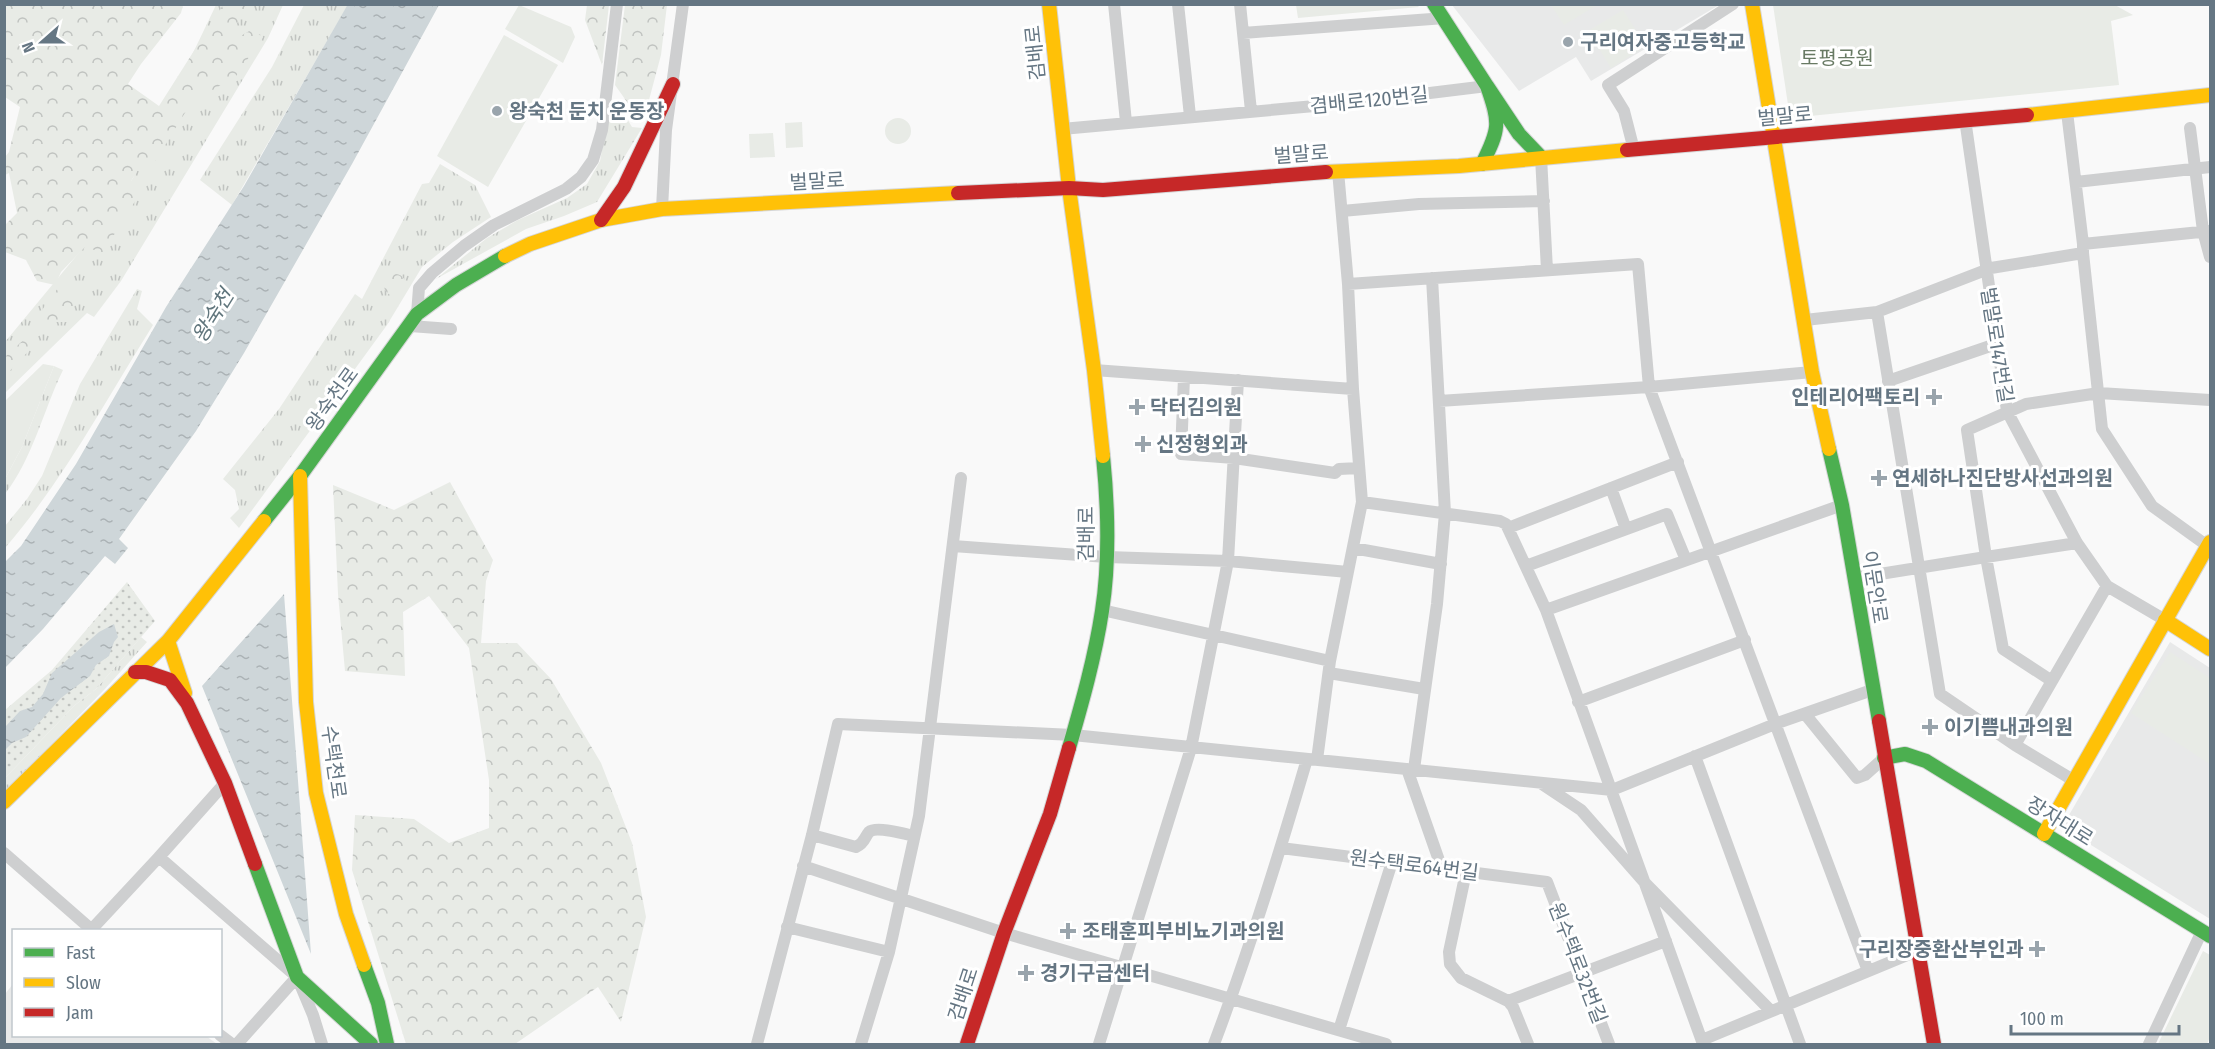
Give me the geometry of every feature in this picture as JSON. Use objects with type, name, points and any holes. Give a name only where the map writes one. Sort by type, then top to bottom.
[{"type":"street","name":"왕숙천로","points":[[4,802],[168,641],[300,476],[410,326],[417,314],[419,288],[432,273],[494,225],[566,189],[580,177],[593,160],[602,130],[617,4]]},
{"type":"street","points":[[662,209],[666,130],[683,4]]},
{"type":"street","name":"검배로","points":[[968,1044],[1004,933],[1050,814],[1073,735],[1086,687],[1102,610],[1107,557],[1104,470],[1094,370],[1069,188],[1049,4]]},
{"type":"street","points":[[1113,4],[1126,122]]},
{"type":"street","points":[[1178,4],[1190,116]]},
{"type":"street","points":[[1240,4],[1251,111]]},
{"type":"street","points":[[1434,4],[1519,134],[1541,157],[1547,270]]},
{"type":"street","points":[[1634,150],[1624,111],[1608,84],[1733,4]]},
{"type":"street","name":"이문안로","points":[[1752,4],[1812,372],[1842,505],[1934,1044]]},
{"type":"street","points":[[1243,33],[1445,18]]},
{"type":"street","points":[[601,220],[615,203],[637,164],[649,130],[673,84]]},
{"type":"street","points":[[1482,164],[1497,135],[1499,126],[1487,86]]},
{"type":"street","name":"겸배로120번길","points":[[1062,129],[1348,103],[1487,86]]},
{"type":"street","name":"벌말로","points":[[417,314],[456,285],[501,258],[530,244],[601,220],[662,209],[1069,188],[1103,190],[1338,171],[1482,164],[1965,119],[2067,112],[2211,94]]},
{"type":"street","points":[[2044,834],[2210,544],[2152,506],[2102,429],[2067,112]]},
{"type":"street","name":"벌말로147번길","points":[[1965,119],[2007,411],[2077,543],[2107,586],[2165,620]]},
{"type":"street","points":[[2190,128],[2194,167],[2211,257]]},
{"type":"street","points":[[2076,182],[2194,167],[2211,167]]},
{"type":"street","points":[[1214,1044],[1312,760],[1362,502],[1348,284],[1338,171]]},
{"type":"street","points":[[1342,211],[1429,203],[1544,201]]},
{"type":"street","points":[[1805,320],[1877,312],[1986,270],[2083,249],[2207,231]]},
{"type":"street","points":[[1348,284],[1638,264],[1650,387],[1868,971]]},
{"type":"street","points":[[1432,278],[1445,513],[1437,604],[1410,769],[1442,868]]},
{"type":"street","points":[[1877,312],[1940,694],[2015,746],[2073,780]]},
{"type":"street","points":[[410,326],[451,329]]},
{"type":"street","points":[[1888,381],[1996,344]]},
{"type":"street","points":[[1094,370],[1353,389]]},
{"type":"street","points":[[1439,401],[1650,387],[1812,372]]},
{"type":"street","points":[[1184,376],[1181,454],[1234,458],[1335,473],[1339,469],[1359,468]]},
{"type":"street","points":[[1099,1044],[1191,748],[1228,561],[1238,380]]},
{"type":"street","points":[[2052,681],[2003,649],[1986,557],[1967,430],[2026,404],[2099,393],[2211,400]]},
{"type":"street","points":[[1508,528],[1678,462]]},
{"type":"street","name":"수택천로","points":[[300,476],[306,702],[316,793],[346,914],[380,1012],[387,1044]]},
{"type":"street","points":[[861,1044],[889,952],[914,836],[931,729],[961,478]]},
{"type":"street","points":[[1611,488],[1626,529]]},
{"type":"street","points":[[1362,502],[1500,521],[1508,528],[1546,610],[1702,1042],[1917,951]]},
{"type":"street","points":[[1546,610],[1842,505]]},
{"type":"street","points":[[1526,566],[1667,514],[1686,560]]},
{"type":"street","points":[[1855,578],[2077,543]]},
{"type":"street","points":[[952,546],[1107,557],[1228,561],[1348,572]]},
{"type":"street","points":[[1353,548],[1441,564]]},
{"type":"street","points":[[2015,746],[2107,586]]},
{"type":"street","points":[[1102,610],[1214,635],[1329,667],[1424,689]]},
{"type":"street","points":[[2165,620],[2211,649]]},
{"type":"street","points":[[1578,702],[1744,640]]},
{"type":"street","points":[[168,641],[183,684],[187,704]]},
{"type":"street","points":[[135,672],[146,672],[170,680],[187,704],[225,783],[322,1044]]},
{"type":"street","points":[[758,1044],[838,724],[1073,735],[1612,790],[1775,724],[1872,690]]},
{"type":"street","points":[[1805,714],[1857,778],[1865,775],[1884,758]]},
{"type":"street","name":"장자대로","points":[[1884,758],[1905,754],[1926,761],[2206,933]]},
{"type":"street","points":[[1695,756],[1800,1044]]},
{"type":"street","points":[[1539,782],[1581,810],[1646,884],[1771,1011]]},
{"type":"street","points":[[93,929],[225,783]]},
{"type":"street","points":[[812,835],[856,847],[876,829],[914,836]]},
{"type":"street","name":"원수택로64번길","points":[[1281,848],[1547,882]]},
{"type":"street","points":[[4,853],[91,929]]},
{"type":"street","points":[[159,857],[371,1044]]},
{"type":"street","points":[[1339,1030],[1392,862]]},
{"type":"street","points":[[803,866],[1004,933],[1386,1044]]},
{"type":"street","points":[[1466,872],[1449,952],[1450,964],[1461,978],[1508,1001],[1513,1007],[1528,1044]]},
{"type":"street","name":"원수택로32번길","points":[[1547,882],[1609,1044]]},
{"type":"street","points":[[787,927],[889,952]]},
{"type":"street","points":[[2149,1044],[2206,933]]},
{"type":"street","points":[[1508,1001],[1666,942]]},
{"type":"street","points":[[237,1044],[297,977]]},
{"type":"street","points":[[357,1032],[369,1028],[380,1012]]},
{"type":"shaded area","name":"구리여자중고등학교","points":[[1452,5],[1719,5],[1591,81],[1576,57],[1519,91]]},
{"type":"shaded area","points":[[2170,642],[2210,668],[2210,919],[2062,827]]},
{"type":"shaded area","points":[[12,985],[12,1037],[207,1037],[217,1044],[5,1044],[5,994]]},
{"type":"green space","points":[[5,4],[183,5],[181,13],[128,84],[159,106],[223,5],[248,7],[230,34],[232,41],[251,30],[263,37],[236,76],[191,103],[146,176],[138,170],[131,181],[142,190],[102,254],[86,246],[61,272],[55,285],[37,281],[26,260],[5,252],[5,225],[17,213],[9,173],[5,175],[5,157],[9,152],[20,107],[5,97]]},
{"type":"green space","points":[[216,5],[283,5],[268,38],[121,281],[94,317],[87,313],[5,393],[5,342],[96,232],[133,178]]},
{"type":"green space","points":[[304,5],[348,5],[232,205],[200,180],[272,67]]},
{"type":"green space","points":[[519,5],[571,27],[575,37],[563,63],[505,29]]},
{"type":"green space","points":[[587,5],[609,5],[602,65],[585,20]]},
{"type":"green space","points":[[625,5],[667,5],[661,55],[645,115],[637,116],[615,85]]},
{"type":"green space","points":[[1296,5],[1417,5],[1419,7],[1298,18]]},
{"type":"green space","points":[[1551,5],[1597,5],[1564,25]]},
{"type":"green space","name":"토평공원","points":[[1773,5],[2115,5],[2133,15],[2111,21],[2119,85],[1790,118]]},
{"type":"green space","points":[[1623,10],[1646,46],[1611,68],[1588,31]]},
{"type":"green space","name":"왕숙천 둔치 운동장","points":[[504,35],[558,65],[488,187],[437,156]]},
{"type":"green space","points":[[613,100],[617,102],[632,127],[642,128],[597,202],[526,229],[436,279],[487,238],[518,220],[567,198],[587,184],[600,161]]},
{"type":"green space","points":[[898,118],[907,122],[911,131],[907,140],[898,144],[889,140],[885,131],[889,122]]},
{"type":"green space","points":[[802,122],[803,147],[786,148],[785,123]]},
{"type":"green space","points":[[773,133],[775,157],[750,158],[749,134]]},
{"type":"green space","points":[[440,164],[475,185],[491,217],[453,242],[422,267],[387,325],[239,528],[230,518],[239,509],[235,490],[223,479],[279,409],[355,294],[362,299],[422,184],[429,183]]},
{"type":"green space","points":[[395,274],[403,277],[406,285],[403,293],[395,296],[387,293],[384,285],[387,277]]},
{"type":"green space","points":[[66,277],[77,288],[72,322],[46,322],[42,310]]},
{"type":"green space","points":[[137,289],[142,291],[137,309],[153,325],[65,468],[5,548],[5,526],[42,476],[80,384]]},
{"type":"green space","points":[[31,333],[37,342],[5,376],[5,357]]},
{"type":"green space","points":[[43,364],[54,366],[22,447],[5,479],[5,401]]},
{"type":"green space","points":[[54,366],[63,370],[23,465],[5,494],[5,479],[22,447]]},
{"type":"green space","points":[[450,482],[493,560],[486,581],[481,643],[517,643],[551,679],[601,763],[632,843],[646,917],[621,1022],[598,987],[515,1044],[406,1044],[352,870],[355,815],[414,819],[449,843],[489,828],[489,780],[469,648],[429,596],[403,612],[405,676],[345,671],[338,594],[333,485],[394,510]]},
{"type":"green space","points":[[127,582],[155,621],[96,689],[75,705],[5,778],[5,710],[52,670]]},
{"type":"green space","points":[[141,637],[147,642],[5,792],[5,778],[75,705],[96,689]]},
{"type":"green space","points":[[2170,652],[2210,678],[2210,764],[2131,713]]},
{"type":"green space","points":[[2203,951],[2210,955],[2210,1037],[2207,1044],[2158,1044]]},
{"type":"water","name":"왕숙천","points":[[348,4],[439,5],[352,164],[244,353],[196,431],[119,539],[128,548],[115,564],[105,556],[43,629],[5,668],[5,562],[21,546],[76,464],[166,307],[244,186]]},
{"type":"water","points":[[284,594],[311,954],[202,686]]},
{"type":"water","points":[[114,624],[118,637],[109,656],[96,665],[90,676],[61,698],[26,737],[12,743],[5,750],[5,727],[20,711],[32,707],[43,694],[52,673],[99,632]]},
{"type":"traffic: fast","points":[[1434,4],[1487,86]]},
{"type":"traffic: fast","points":[[1482,164],[1495,134],[1496,126],[1487,86],[1519,134],[1541,157]]},
{"type":"traffic: fast","points":[[264,521],[300,476],[417,314],[456,285],[505,256]]},
{"type":"traffic: fast","points":[[1829,449],[1842,505],[1879,721]]},
{"type":"traffic: fast","points":[[1069,748],[1092,663],[1105,592],[1107,533],[1103,456]]},
{"type":"traffic: fast","points":[[1884,758],[1905,754],[1926,761],[2210,936]]},
{"type":"traffic: fast","points":[[255,864],[297,977],[371,1044]]},
{"type":"traffic: fast","points":[[364,965],[378,1003],[387,1044]]},
{"type":"traffic: slow","points":[[1049,4],[1069,188],[1094,370],[1103,456]]},
{"type":"traffic: slow","points":[[1752,4],[1812,372],[1829,449]]},
{"type":"traffic: slow","points":[[2027,115],[2210,95]]},
{"type":"traffic: slow","points":[[1326,172],[1459,166],[1627,150]]},
{"type":"traffic: slow","points":[[505,256],[530,244],[601,220],[662,209],[958,193]]},
{"type":"traffic: slow","points":[[300,476],[306,702],[316,793],[346,914],[364,965]]},
{"type":"traffic: slow","points":[[4,802],[168,641],[264,521]]},
{"type":"traffic: slow","points":[[2044,834],[2210,542]]},
{"type":"traffic: slow","points":[[2165,620],[2210,649]]},
{"type":"traffic: slow","points":[[168,641],[185,693]]},
{"type":"traffic: jam","points":[[601,220],[624,187],[673,84]]},
{"type":"traffic: jam","points":[[1627,150],[2027,115]]},
{"type":"traffic: jam","points":[[958,193],[1069,188],[1103,190],[1326,172]]},
{"type":"traffic: jam","points":[[135,672],[146,672],[170,680],[187,703],[225,783],[255,864]]},
{"type":"traffic: jam","points":[[1879,721],[1934,1044]]},
{"type":"traffic: jam","points":[[967,1044],[1004,933],[1050,814],[1069,748]]},
{"type":"place","name":"구리여자중고등학교","points":[[1568,42]]},
{"type":"place","name":"왕숙천 둔치 운동장","points":[[497,111]]},
{"type":"place","name":"인테리어팩토리","points":[[1934,397]]},
{"type":"place","name":"닥터김의원","points":[[1137,407]]},
{"type":"place","name":"신정형외과","points":[[1143,444]]},
{"type":"place","name":"연세하나진단방사선과의원","points":[[1879,478]]},
{"type":"place","name":"이기쁨내과의원","points":[[1930,727]]},
{"type":"place","name":"조태훈피부비뇨기과의원","points":[[1068,931]]},
{"type":"place","name":"구리장중환산부인과","points":[[2037,949]]},
{"type":"place","name":"경기구급센터","points":[[1026,973]]}]
